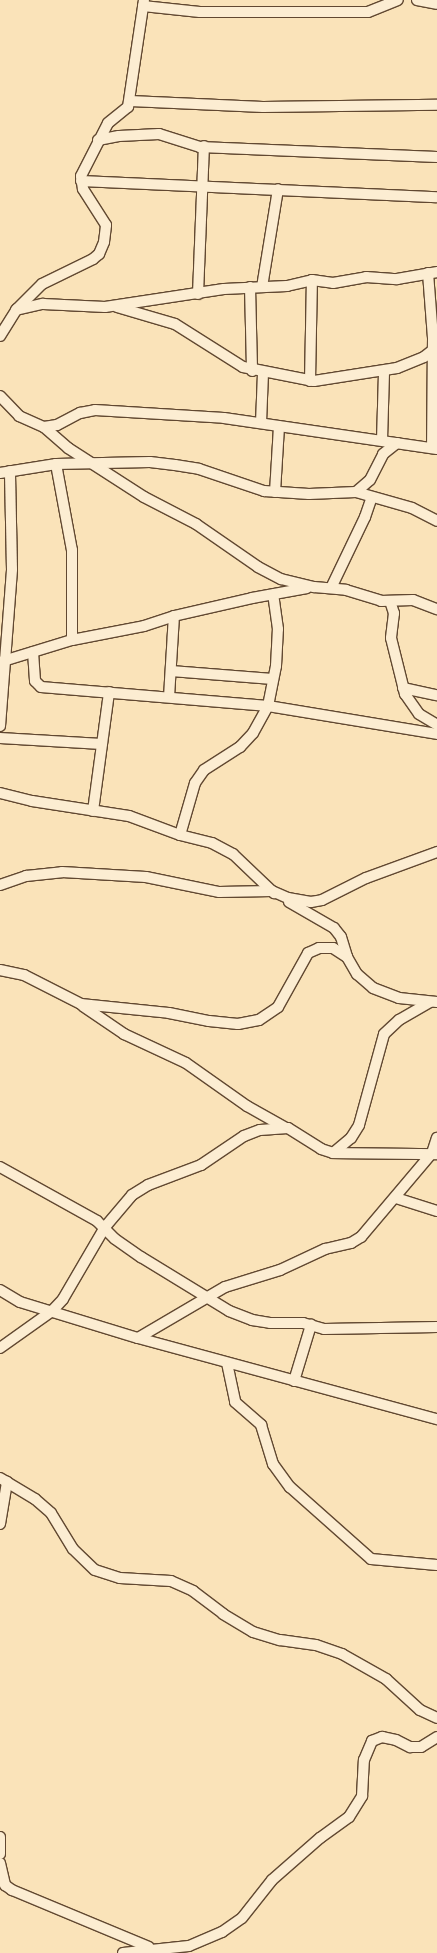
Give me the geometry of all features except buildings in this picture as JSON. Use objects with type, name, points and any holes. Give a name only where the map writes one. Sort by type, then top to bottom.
[{"type":"street","points":[[0,336],[16,310],[42,284],[93,260],[100,254],[107,232],[106,225],[86,195],[81,181],[84,166],[108,123],[125,111],[130,101],[143,3],[200,12],[368,12],[398,0]]},
{"type":"street","points":[[417,0],[437,4]]},
{"type":"street","points":[[130,101],[263,107],[437,105]]},
{"type":"street","points":[[98,140],[119,136],[159,134],[204,146],[437,157]]},
{"type":"street","points":[[198,294],[204,186],[204,146]]},
{"type":"street","points":[[81,181],[437,197]]},
{"type":"street","points":[[262,287],[278,189]]},
{"type":"street","points":[[16,310],[43,304],[98,308],[250,287],[287,286],[312,280],[333,283],[366,276],[397,279],[432,273],[435,338],[433,350],[435,383],[435,449],[261,423],[95,410],[80,413],[57,426],[44,428]]},
{"type":"street","points":[[310,381],[312,280]]},
{"type":"street","points":[[250,287],[252,371]]},
{"type":"street","points":[[113,306],[175,324],[231,361],[252,371],[310,381],[384,371],[416,361],[433,350]]},
{"type":"street","points":[[382,440],[384,371]]},
{"type":"street","points":[[261,423],[263,373]]},
{"type":"street","points":[[0,396],[20,416],[44,428],[59,442],[144,497],[196,524],[258,567],[287,582],[314,587],[331,588],[390,601],[413,600],[437,609]]},
{"type":"street","points":[[275,492],[279,426]]},
{"type":"street","points":[[356,492],[370,480],[383,454],[397,443]]},
{"type":"street","points":[[0,726],[4,602],[12,569],[5,472],[56,464],[150,462],[199,469],[275,492],[356,492],[412,508],[437,521]]},
{"type":"street","points":[[56,464],[72,550],[72,640]]},
{"type":"street","points":[[331,588],[365,517],[372,497]]},
{"type":"street","points":[[2,662],[72,640],[144,626],[174,616],[273,594],[314,587]]},
{"type":"street","points":[[180,835],[195,783],[204,770],[244,742],[253,733],[268,706],[273,679],[278,629],[273,594]]},
{"type":"street","points":[[390,601],[394,613],[390,638],[403,688],[419,714],[437,725]]},
{"type":"street","points":[[169,697],[174,616]]},
{"type":"street","points":[[33,652],[35,681],[41,687],[268,706],[437,734]]},
{"type":"street","points":[[170,671],[273,679]]},
{"type":"street","points":[[403,688],[437,695]]},
{"type":"street","points":[[93,811],[109,692]]},
{"type":"street","points":[[0,738],[102,744]]},
{"type":"street","points":[[0,793],[32,801],[129,816],[180,835],[222,848],[272,891],[334,928],[341,937],[347,957],[357,974],[373,988],[399,998],[434,1002]]},
{"type":"street","points":[[0,884],[26,876],[62,872],[146,877],[219,892],[272,891],[298,900],[322,900],[366,878],[437,852]]},
{"type":"street","points":[[81,1004],[169,1013],[227,1024],[249,1022],[259,1020],[278,1007],[308,953],[319,948],[333,948],[347,957]]},
{"type":"street","points":[[0,970],[24,975],[81,1004],[124,1034],[186,1063],[247,1106],[288,1128],[321,1149],[332,1153],[434,1153]]},
{"type":"street","points":[[332,1153],[351,1138],[358,1125],[384,1034],[399,1020],[434,1002]]},
{"type":"street","points":[[0,1348],[52,1310],[75,1281],[104,1227],[124,1202],[139,1189],[201,1166],[244,1136],[260,1130],[288,1128]]},
{"type":"street","points":[[138,1338],[205,1296],[244,1280],[299,1262],[325,1249],[351,1243],[361,1237],[434,1153],[437,1138]]},
{"type":"street","points":[[2,1169],[104,1227],[115,1239],[141,1257],[229,1311],[252,1320],[270,1323],[311,1325],[324,1328],[437,1327]]},
{"type":"street","points":[[396,1198],[437,1211]]},
{"type":"street","points":[[0,1290],[20,1302],[52,1310],[138,1338],[437,1419]]},
{"type":"street","points":[[294,1381],[311,1325]]},
{"type":"street","points":[[227,1363],[235,1402],[261,1425],[273,1464],[290,1487],[371,1559],[437,1565]]},
{"type":"street","points":[[0,1524],[4,1480],[35,1499],[51,1513],[73,1549],[95,1570],[120,1578],[156,1578],[177,1583],[193,1591],[223,1614],[253,1632],[280,1640],[316,1645],[342,1654],[386,1680],[420,1710],[437,1718]]},
{"type":"street","points":[[123,1953],[189,1946],[222,1932],[242,1918],[272,1880],[320,1838],[349,1817],[362,1796],[365,1778],[364,1760],[372,1741],[382,1737],[396,1740],[410,1747],[421,1747],[437,1737]]},
{"type":"street","points":[[0,1837],[0,1854]]},
{"type":"street","points":[[0,1864],[2,1884],[12,1890],[129,1941],[155,1949]]}]
